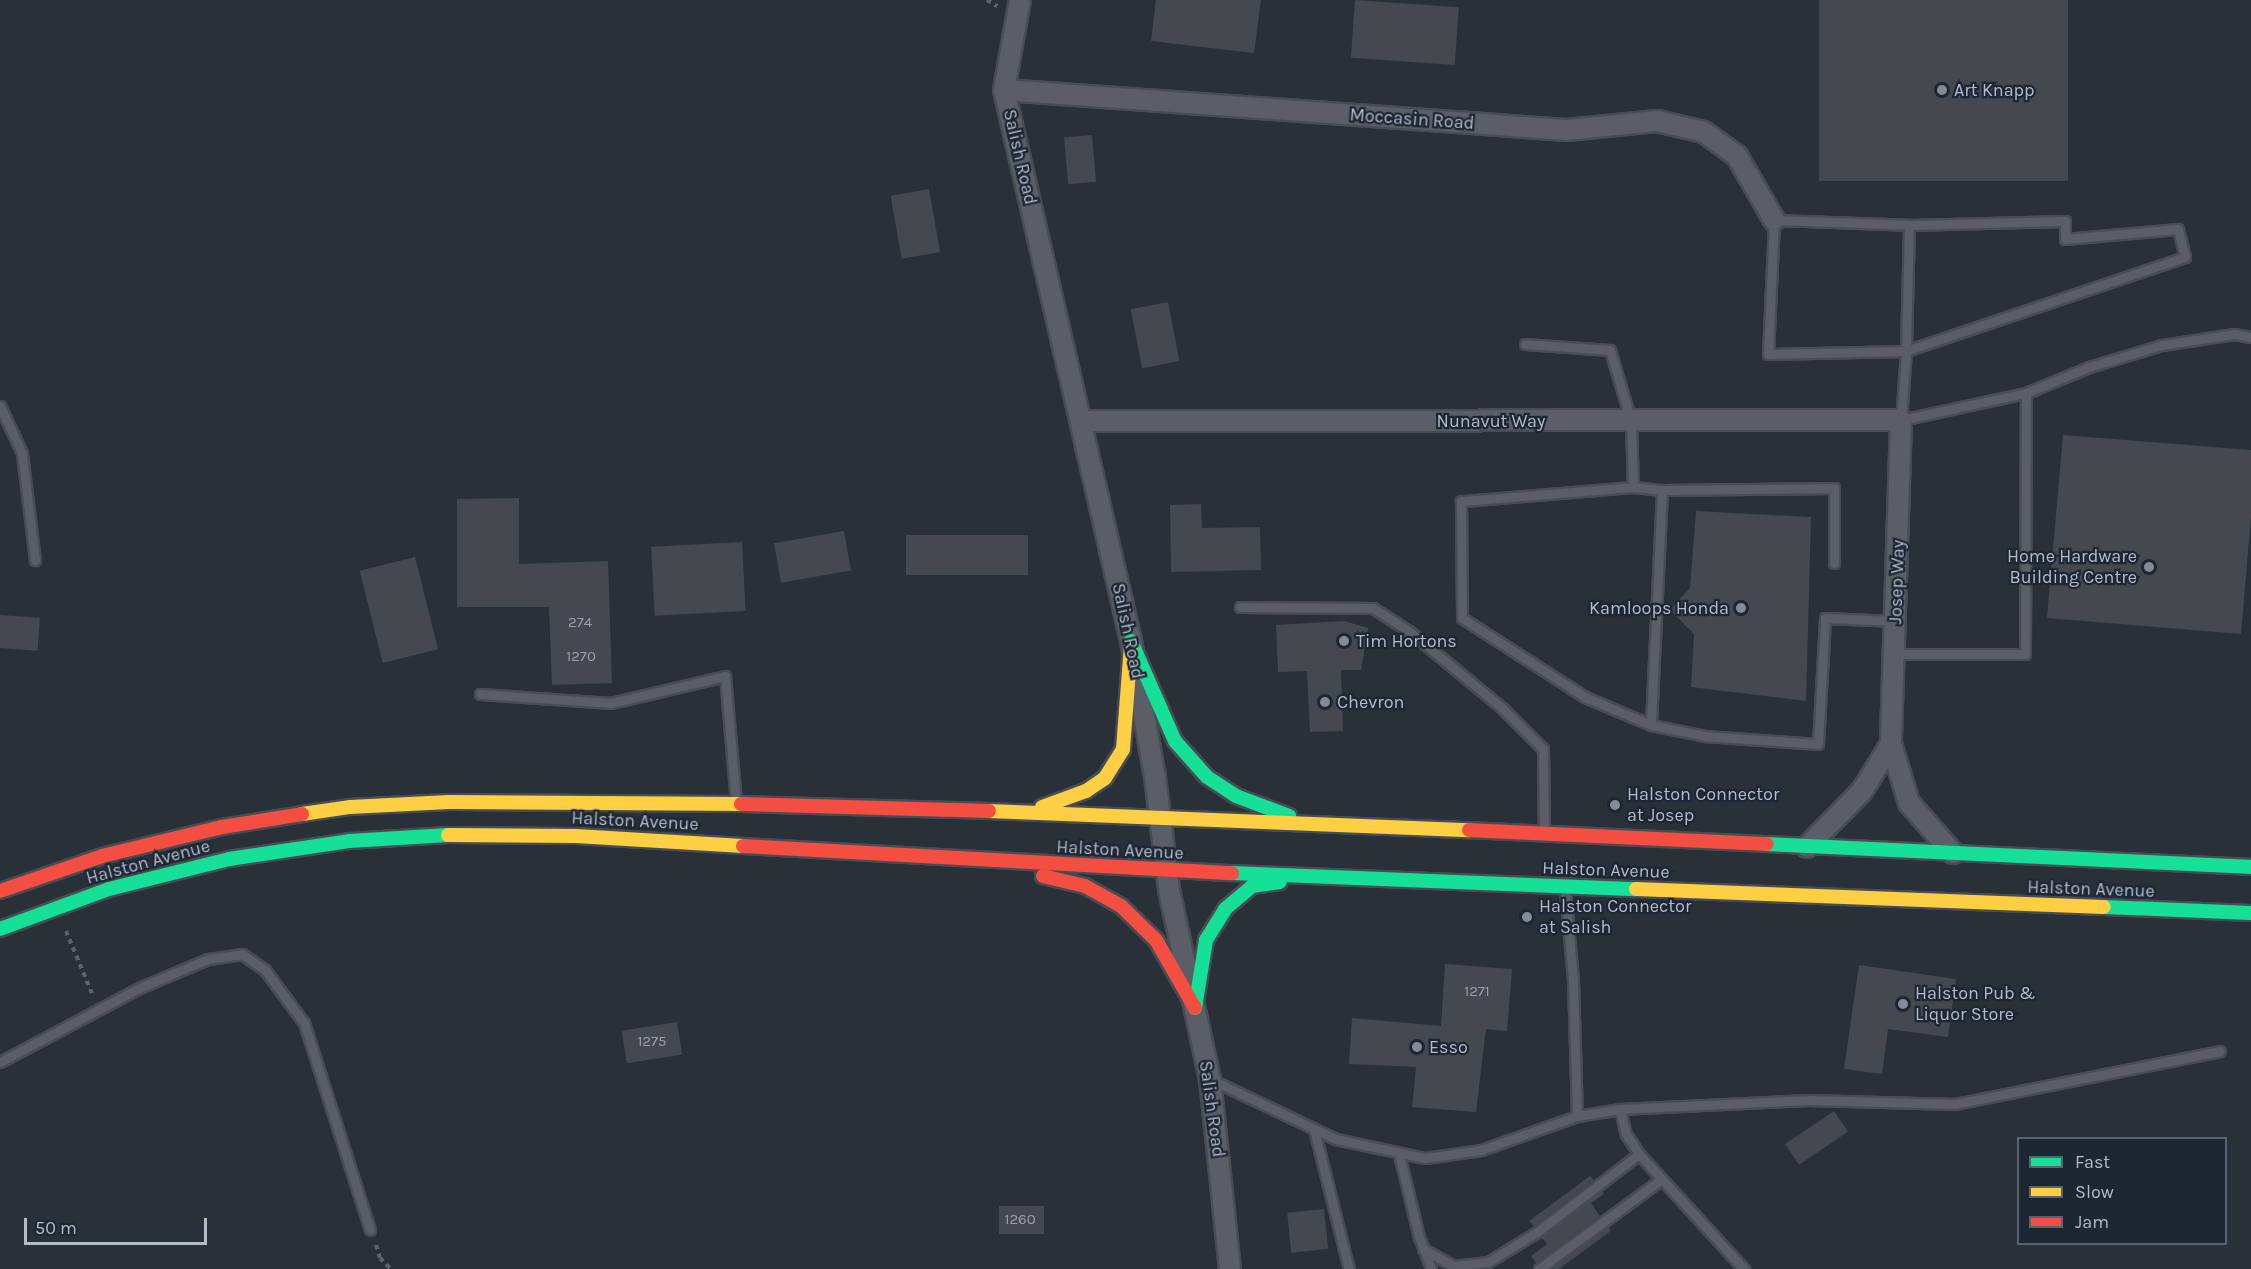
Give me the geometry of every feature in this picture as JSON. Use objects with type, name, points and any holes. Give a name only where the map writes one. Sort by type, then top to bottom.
[{"type":"main road","points":[[1030,812],[1086,791],[1105,778],[1123,749],[1131,641]]},
{"type":"main road","points":[[1131,641],[1175,741],[1207,777],[1236,796],[1310,824]]},
{"type":"main road","name":"Halston Avenue","points":[[0,891],[102,856],[222,827],[350,807],[460,802],[736,804],[1160,816],[2251,867]]},
{"type":"main road","name":"Halston Avenue","points":[[0,929],[109,889],[229,859],[349,841],[451,835],[576,836],[983,862],[2251,913]]},
{"type":"main road","points":[[983,862],[1085,886],[1121,906],[1156,940],[1195,1008]]},
{"type":"main road","points":[[1195,1008],[1206,940],[1225,909],[1252,886],[1325,876]]},
{"type":"street","name":"Salish Road","points":[[1020,0],[1004,90],[1131,641],[1167,870],[1210,1079],[1230,1269]]},
{"type":"street","name":"Moccasin Road","points":[[1004,90],[1567,130],[1657,120],[1704,132],[1737,156],[1774,220]]},
{"type":"street","name":"Nunavut Way","points":[[1081,421],[1901,420]]},
{"type":"street","name":"Josep Way","points":[[1901,420],[1891,744],[1909,803],[1953,853]]},
{"type":"street","points":[[1807,847],[1862,791],[1891,744]]},
{"type":"lane","points":[[1774,220],[1910,225],[2065,221],[2065,239],[2178,229],[2184,257],[1906,351],[1768,354],[1774,220]]},
{"type":"lane","points":[[1910,225],[1906,351],[1901,420],[2026,393],[2089,368],[2162,345],[2234,334],[2251,337]]},
{"type":"lane","points":[[1525,344],[1610,350],[1631,421],[1633,488]]},
{"type":"lane","points":[[1893,654],[2025,654],[2026,393]]},
{"type":"lane","points":[[0,406],[22,453],[35,560]]},
{"type":"lane","points":[[1834,563],[1834,488],[1662,490],[1633,488],[1461,501],[1462,618],[1585,697],[1651,725],[1705,736],[1818,744],[1825,618],[1896,621]]},
{"type":"lane","points":[[1651,725],[1662,490]]},
{"type":"lane","points":[[1240,608],[1373,608],[1409,631],[1502,708],[1543,748],[1544,834]]},
{"type":"lane","points":[[480,694],[611,703],[725,676],[736,804]]},
{"type":"lane","points":[[1565,886],[1573,980],[1577,1116]]},
{"type":"lane","points":[[0,1062],[98,1008],[208,959],[242,954],[265,970],[304,1023],[370,1230]]},
{"type":"lane","points":[[1210,1079],[1336,1139],[1425,1158],[1480,1150],[1577,1116],[1620,1109],[1809,1100],[1955,1104],[2220,1051]]},
{"type":"lane","points":[[1620,1109],[1626,1134],[1639,1154],[1744,1269]]},
{"type":"lane","points":[[1314,1129],[1349,1269]]},
{"type":"lane","points":[[1399,1154],[1423,1249],[1431,1269]]},
{"type":"lane","points":[[1423,1249],[1454,1266],[1488,1262],[1537,1232],[1639,1154]]},
{"type":"lane","points":[[1539,1269],[1662,1179]]},
{"type":"path","points":[[56,908],[98,1008]]},
{"type":"path","points":[[370,1230],[380,1258],[391,1269]]},
{"type":"building","points":[[1156,0],[1261,0],[1254,53],[1151,41]]},
{"type":"building","points":[[1355,0],[1459,7],[1455,65],[1351,58]]},
{"type":"building","name":"Art Knapp","points":[[1819,0],[2068,0],[2068,181],[1819,181]]},
{"type":"building","points":[[1092,135],[1096,182],[1068,184],[1064,137]]},
{"type":"building","points":[[929,189],[940,252],[902,259],[891,196]]},
{"type":"building","points":[[1168,302],[1179,361],[1142,368],[1131,309]]},
{"type":"building","name":"Home Hardware Building Centre","points":[[2063,435],[2251,450],[2251,517],[2241,634],[2047,618]]},
{"type":"building","points":[[519,498],[519,564],[608,561],[612,683],[552,685],[549,607],[457,607],[457,499]]},
{"type":"building","points":[[1201,504],[1202,528],[1260,527],[1261,570],[1171,572],[1170,505]]},
{"type":"building","name":"Kamloops Honda","points":[[1696,511],[1811,517],[1806,701],[1691,687],[1694,634],[1670,610],[1690,588]]},
{"type":"building","points":[[844,531],[851,570],[781,583],[774,543]]},
{"type":"building","points":[[906,535],[1028,535],[1028,575],[906,575]]},
{"type":"building","points":[[742,542],[746,611],[655,616],[651,547]]},
{"type":"building","points":[[415,557],[438,649],[383,663],[360,571]]},
{"type":"building","points":[[0,615],[40,618],[38,651],[0,648]]},
{"type":"building","points":[[1344,621],[1368,628],[1361,670],[1341,670],[1343,731],[1310,732],[1307,671],[1278,672],[1276,625]]},
{"type":"building","points":[[1445,964],[1512,969],[1507,1031],[1486,1029],[1476,1112],[1412,1107],[1416,1067],[1349,1064],[1352,1018],[1441,1026]]},
{"type":"building","name":"Halston Pub & Liquor Store","points":[[1859,965],[1956,979],[1948,1037],[1888,1029],[1882,1074],[1844,1069]]},
{"type":"building","points":[[677,1022],[682,1055],[627,1063],[622,1031]]},
{"type":"building","points":[[1834,1111],[1848,1132],[1799,1165],[1785,1144]]},
{"type":"building","points":[[1590,1176],[1594,1180],[1534,1226],[1529,1221]]},
{"type":"building","points":[[1602,1191],[1604,1194],[1591,1203],[1600,1216],[1536,1263],[1531,1256],[1547,1244],[1541,1237]]},
{"type":"building","points":[[999,1206],[1044,1206],[1044,1234],[999,1234]]},
{"type":"building","points":[[1324,1209],[1328,1249],[1291,1253],[1287,1213]]},
{"type":"building","points":[[1608,1227],[1611,1231],[1559,1269],[1550,1269]]},
{"type":"traffic: fast","points":[[1131,641],[1175,741],[1207,777],[1236,796],[1289,816]]},
{"type":"traffic: fast","points":[[0,929],[109,889],[229,859],[349,841],[448,835]]},
{"type":"traffic: fast","points":[[1767,844],[2251,867]]},
{"type":"traffic: fast","points":[[1232,873],[1636,889]]},
{"type":"traffic: fast","points":[[1195,1008],[1206,940],[1225,909],[1252,886],[1280,882]]},
{"type":"traffic: fast","points":[[2104,907],[2251,913]]},
{"type":"traffic: slow","points":[[1042,807],[1086,791],[1105,778],[1123,749],[1131,646]]},
{"type":"traffic: slow","points":[[302,814],[350,807],[449,802],[741,804]]},
{"type":"traffic: slow","points":[[989,811],[1469,830]]},
{"type":"traffic: slow","points":[[448,835],[576,836],[743,846]]},
{"type":"traffic: slow","points":[[1636,889],[2104,907]]},
{"type":"traffic: jam","points":[[741,804],[989,811]]},
{"type":"traffic: jam","points":[[0,891],[102,856],[222,827],[302,814]]},
{"type":"traffic: jam","points":[[1469,830],[1767,844]]},
{"type":"traffic: jam","points":[[743,846],[1232,873]]},
{"type":"traffic: jam","points":[[1043,876],[1085,886],[1121,906],[1156,940],[1195,1008]]},
{"type":"place","name":"Art Knapp","points":[[1942,90]]},
{"type":"place","name":"Home Hardware Building Centre","points":[[2149,567]]},
{"type":"place","name":"Kamloops Honda","points":[[1741,608]]},
{"type":"place","name":"Tim Hortons","points":[[1344,641]]},
{"type":"place","name":"Chevron","points":[[1325,702]]},
{"type":"place","name":"Halston Connector at Josep","points":[[1615,805]]},
{"type":"place","name":"Halston Connector at Salish","points":[[1527,917]]},
{"type":"place","name":"Halston Pub & Liquor Store","points":[[1903,1004]]},
{"type":"place","name":"Esso","points":[[1417,1047]]}]
